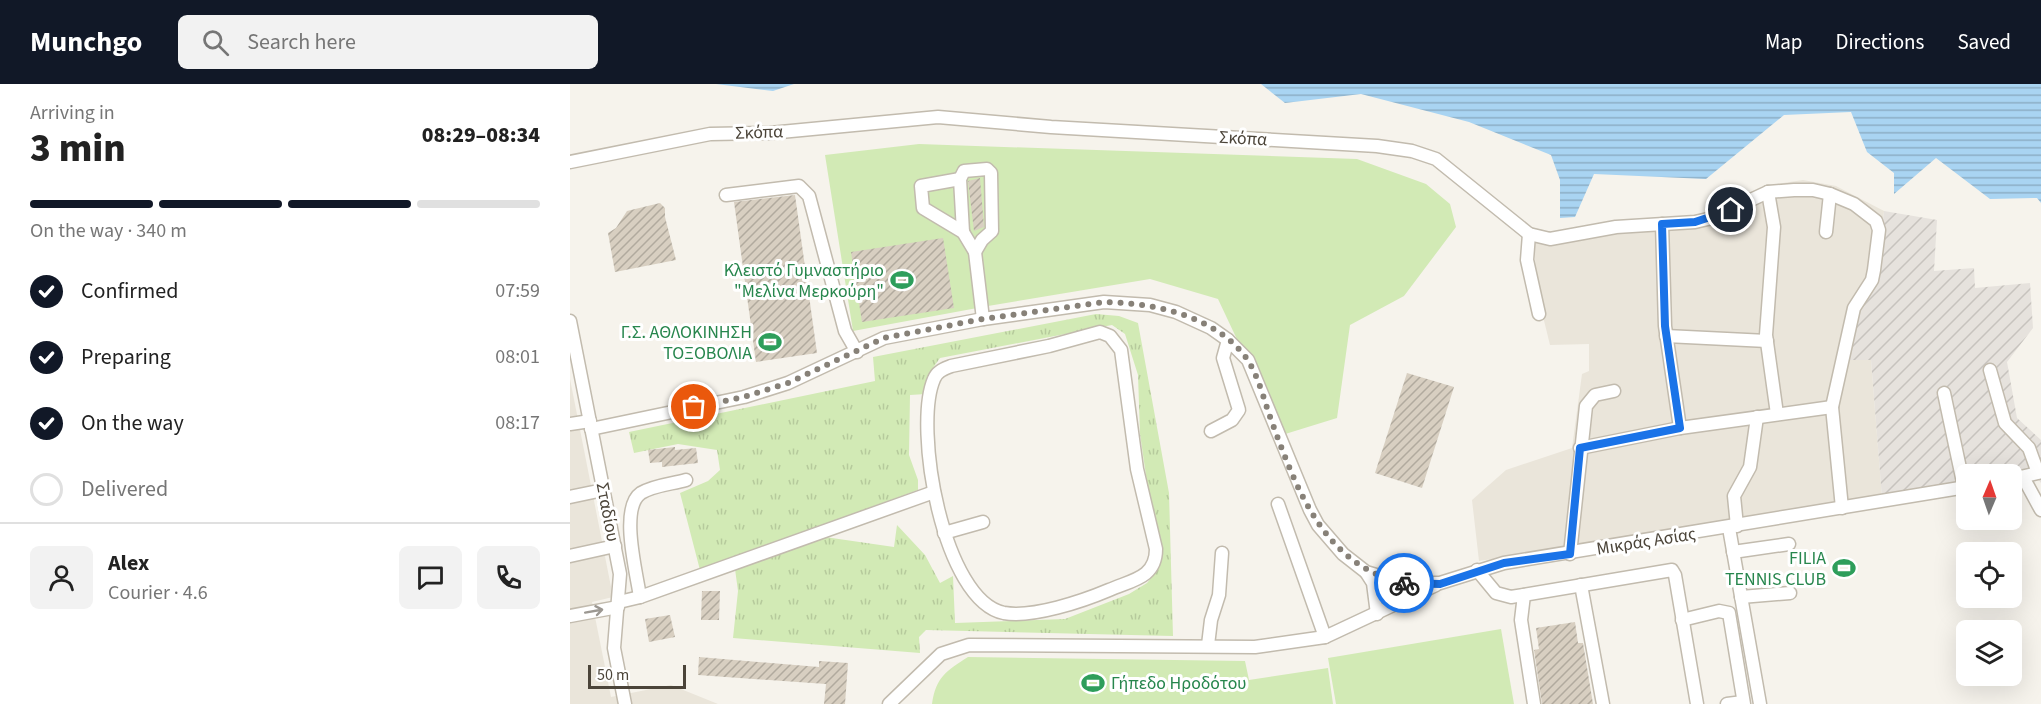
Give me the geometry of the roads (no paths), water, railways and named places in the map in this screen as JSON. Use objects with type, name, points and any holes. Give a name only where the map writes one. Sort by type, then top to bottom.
[{"type":"street","name":"Σκόπα","points":[[570,162],[710,134],[770,133],[927,117],[1377,146],[1412,151],[1436,159],[1529,234]]},
{"type":"street","points":[[975,252],[982,240],[992,231],[991,173],[977,168],[964,171],[960,179],[963,232],[975,252],[983,319]]},
{"type":"street","points":[[960,179],[921,186],[923,208],[963,232]]},
{"type":"street","points":[[726,195],[799,186],[809,196],[845,332],[857,352]]},
{"type":"street","points":[[1539,314],[1527,260],[1529,234],[1550,239],[1616,227],[1712,218],[1768,192],[1813,190],[1854,204],[1876,221],[1879,230],[1872,280],[1852,314],[1832,407],[1842,508]]},
{"type":"street","points":[[1768,192],[1774,227],[1767,340],[1777,414]]},
{"type":"street","points":[[1826,232],[1830,194]]},
{"type":"street","points":[[1662,224],[1666,336],[1680,428]]},
{"type":"street","name":"Μικράς Ασίας","points":[[570,424],[590,425],[744,397],[788,383],[884,338],[983,319],[1104,302],[1128,302],[1176,312],[1211,328],[1228,340],[1248,360],[1296,480],[1318,525],[1343,554],[1366,572],[1403,583],[1440,584],[1504,563],[1570,554],[1956,489]]},
{"type":"street","name":"Σταδίου","points":[[570,321],[573,350],[615,546],[620,583],[614,648],[625,704]]},
{"type":"street","points":[[1100,332],[1117,342],[1121,350],[1137,469],[1156,549],[1153,568],[1147,573],[1084,600],[1020,614],[1002,612],[982,601],[966,582],[944,533],[934,492],[928,436],[929,404],[934,379],[941,370],[1100,332]]},
{"type":"street","points":[[1666,336],[1767,340]]},
{"type":"street","points":[[1210,431],[1232,420],[1239,410],[1223,358],[1228,340]]},
{"type":"street","points":[[1990,370],[2005,423],[2029,448],[2038,473],[2022,477]]},
{"type":"street","points":[[1570,554],[1580,448],[1588,400],[1595,395],[1614,391]]},
{"type":"street","points":[[1944,393],[1960,464]]},
{"type":"street","points":[[1580,448],[1680,428],[1832,407]]},
{"type":"street","points":[[1756,417],[1750,467],[1734,496],[1733,552],[1760,704]]},
{"type":"street","points":[[640,597],[630,522],[633,504],[640,494],[649,489],[686,480]]},
{"type":"street","points":[[2022,484],[2041,510]]},
{"type":"street","points":[[570,497],[603,490]]},
{"type":"street","points":[[570,616],[619,605],[934,492]]},
{"type":"street","points":[[1278,504],[1326,637]]},
{"type":"street","points":[[944,533],[983,522]]},
{"type":"street","points":[[1733,552],[1789,544]]},
{"type":"street","points":[[570,556],[615,546]]},
{"type":"street","points":[[1208,645],[1211,620],[1219,595],[1222,553]]},
{"type":"street","points":[[1477,570],[1496,593],[1511,597],[1672,570],[1675,575],[1696,704]]},
{"type":"street","points":[[1366,572],[1373,583],[1377,614]]},
{"type":"street","points":[[889,704],[941,654],[969,645],[1255,647],[1326,637],[1440,584]]},
{"type":"street","points":[[1581,585],[1603,704]]},
{"type":"street","points":[[1742,597],[1790,593]]},
{"type":"street","points":[[1524,595],[1521,620],[1534,704]]},
{"type":"street","points":[[1682,620],[1719,611],[1729,613],[1744,703],[1727,704]]},
{"type":"water","points":[[716,84],[794,84],[773,91]]},
{"type":"water","points":[[1261,84],[2041,84],[2041,203],[2037,198],[1990,199],[1936,158],[1894,194],[1894,173],[1867,152],[1851,112],[1784,115],[1706,179],[1594,174],[1575,217],[1560,218],[1560,180],[1551,155],[1469,122],[1361,94],[1285,103]]},
{"type":"place","name":"Κλειστό Γυμναστήριο \"Μελίνα Μερκούρη\"","points":[[902,280]]},
{"type":"place","name":"Γ.Σ. ΑΘΛΟΚΙΝΗΣΗ ΤΟΞΟΒΟΛΙΑ","points":[[770,342]]},
{"type":"place","name":"FILIA TENNIS CLUB","points":[[1844,568]]},
{"type":"place","name":"Γήπεδο Ηροδότου","points":[[1093,683]]}]
